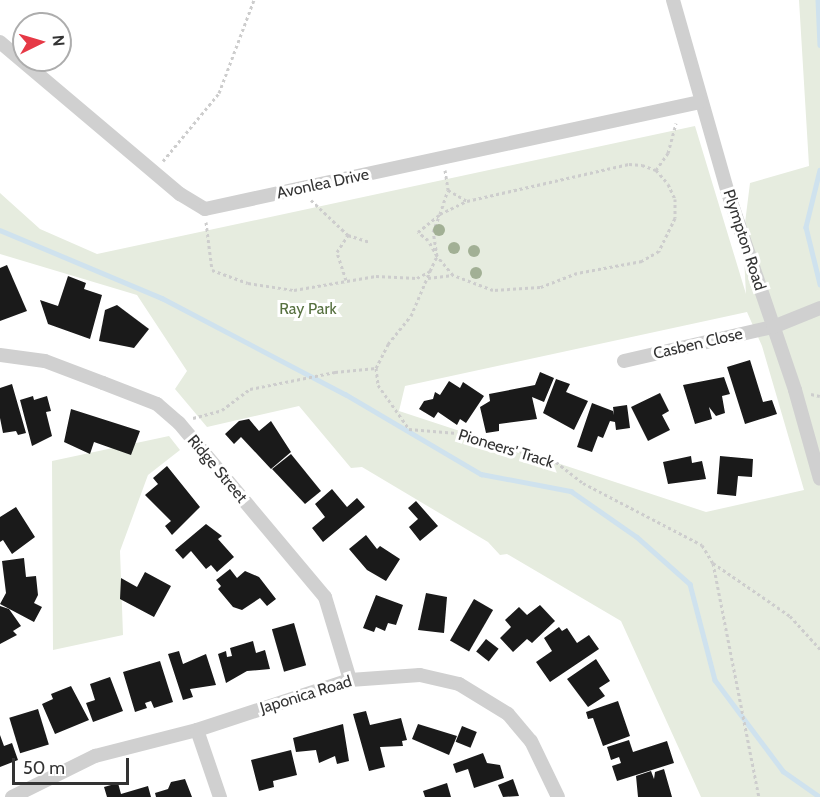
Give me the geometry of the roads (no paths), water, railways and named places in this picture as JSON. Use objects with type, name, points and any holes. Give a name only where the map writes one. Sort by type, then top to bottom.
[{"type":"street","name":"Plympton Road","points":[[673,0],[700,102],[820,479]]},
{"type":"street","name":"Avonlea Drive","points":[[0,42],[154,172],[205,209],[700,102]]},
{"type":"street","name":"Casben Close","points":[[624,361],[773,327],[820,308]]},
{"type":"street","name":"Ridge Street","points":[[0,355],[45,361],[93,379],[157,404],[179,423],[325,597],[350,680]]},
{"type":"street","name":"Japonica Road","points":[[12,797],[95,756],[197,730],[350,680],[420,675],[459,684],[477,693],[523,730],[558,797]]},
{"type":"street","points":[[197,730],[220,797]]},
{"type":"waterway","points":[[818,0],[820,45]]},
{"type":"waterway","points":[[820,170],[806,227],[820,284]]},
{"type":"waterway","points":[[0,230],[162,298],[345,394],[481,474],[571,491],[637,537],[690,584],[715,680],[783,771],[820,797]]},
{"type":"park label","name":"Ray Park","points":[[308,309]]}]
